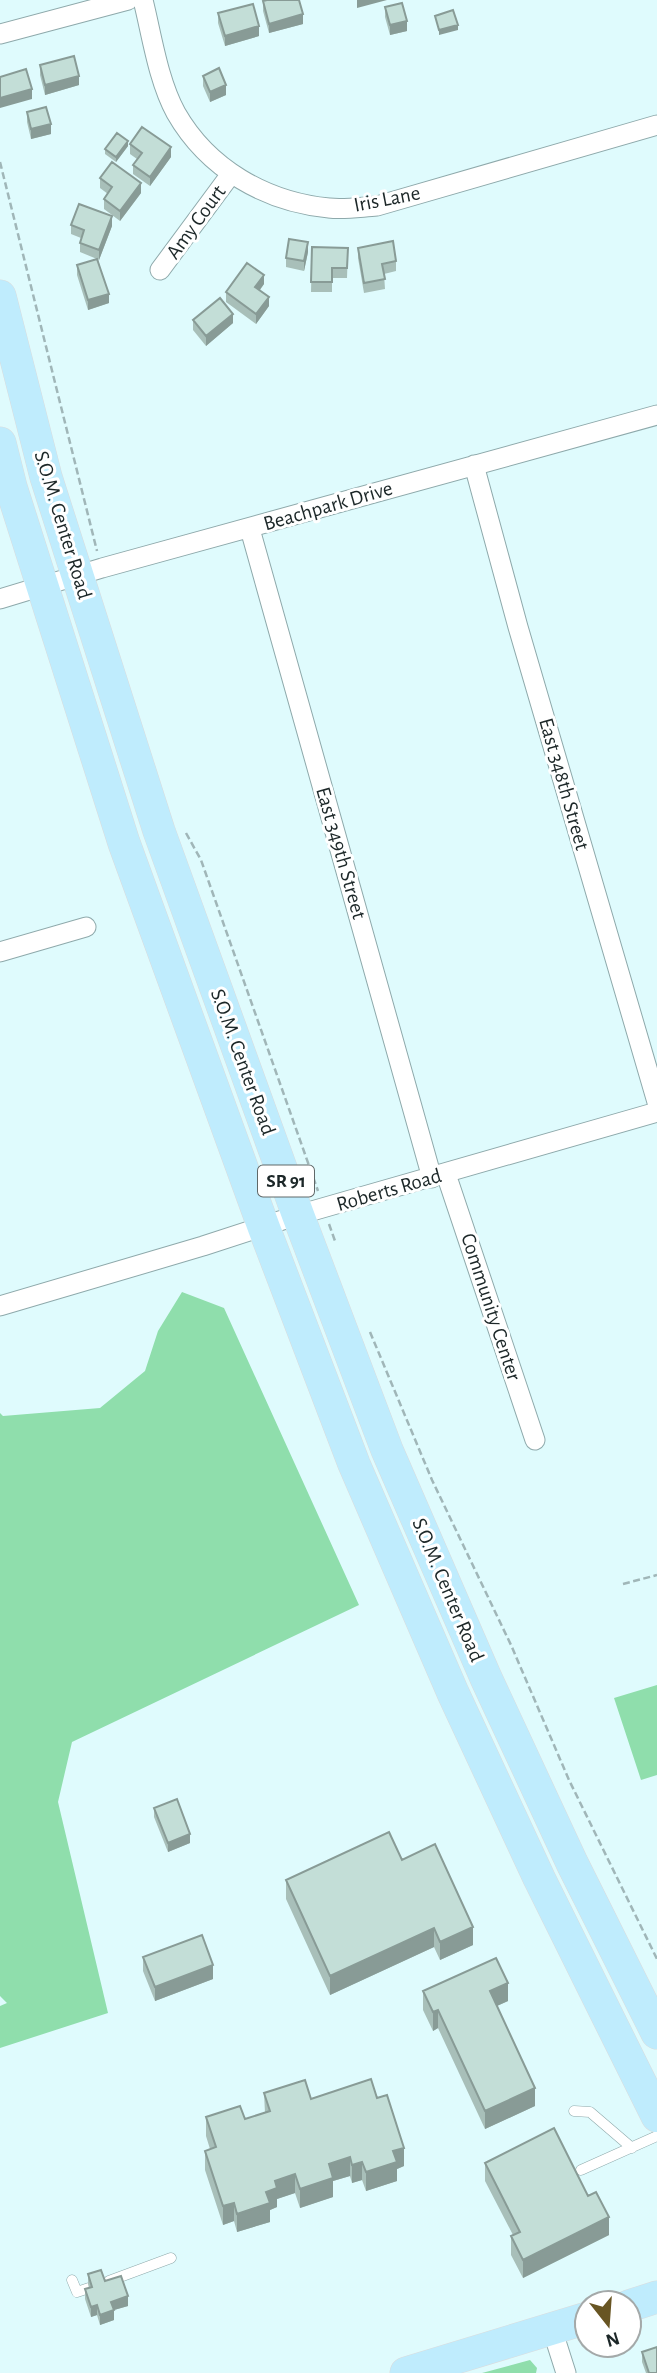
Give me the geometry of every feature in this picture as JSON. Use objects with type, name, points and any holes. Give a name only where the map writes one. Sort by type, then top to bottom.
[{"type":"main road","name":"S.O.M. Center Road","points":[[0,296],[46,477],[88,565],[159,831],[298,1215],[387,1450],[486,1678],[572,1863],[657,2033]]},
{"type":"main road","name":"S.O.M. Center Road","points":[[0,443],[10,487],[124,843],[264,1228],[354,1464],[447,1680],[539,1878],[657,2116]]},
{"type":"main road","points":[[406,2373],[573,2322]]},
{"type":"street","points":[[0,34],[128,0]]},
{"type":"street","name":"Iris Lane","points":[[142,0],[163,78],[176,112],[210,157],[231,174],[266,192],[300,204],[332,209],[377,206],[657,125]]},
{"type":"street","name":"Amy Court","points":[[160,270],[231,174]]},
{"type":"street","name":"Beachpark Drive","points":[[0,599],[43,586],[88,565],[250,529],[657,415]]},
{"type":"street","name":"East 348th Street","points":[[474,465],[518,627],[657,1102]]},
{"type":"street","name":"East 349th Street","points":[[250,529],[439,1176]]},
{"type":"street","points":[[0,952],[86,927]]},
{"type":"street","name":"Roberts Road","points":[[0,1306],[264,1228],[298,1215],[657,1112]]},
{"type":"street","name":"Community Center","points":[[439,1176],[535,1440]]},
{"type":"street","points":[[552,2329],[566,2373]]},
{"type":"lane","points":[[574,2111],[590,2112],[632,2148]]},
{"type":"lane","points":[[581,2170],[657,2136]]},
{"type":"lane","points":[[102,2283],[171,2258]]},
{"type":"lane","points":[[72,2280],[77,2292],[89,2288]]},
{"type":"path","points":[[0,162],[88,565]]},
{"type":"path","points":[[184,830],[201,860],[318,1191]]},
{"type":"path","points":[[332,1230],[339,1251]]},
{"type":"path","points":[[370,1332],[432,1480],[511,1645],[569,1780],[657,1959]]},
{"type":"path","points":[[623,1584],[657,1575]]},
{"type":"green space","points":[[182,1292],[224,1308],[359,1605],[72,1742],[58,1802],[108,2013],[0,2048],[0,2006],[7,2003],[0,1996],[0,1413],[3,1416],[100,1408],[145,1371],[158,1331]]},
{"type":"green space","points":[[657,1685],[657,1775],[641,1780],[614,1698]]},
{"type":"green space","points":[[530,2360],[537,2368],[536,2373],[482,2373]]},
{"type":"building","points":[[299,0],[303,14],[269,24],[263,1]]},
{"type":"building","points":[[402,3],[407,21],[390,25],[385,7]]},
{"type":"building","points":[[253,4],[259,26],[225,36],[218,13]]},
{"type":"building","points":[[453,10],[458,25],[439,30],[435,16]]},
{"type":"building","points":[[74,56],[79,76],[45,85],[40,65]]},
{"type":"building","points":[[219,68],[226,85],[210,92],[203,76]]},
{"type":"building","points":[[26,69],[32,89],[0,98],[0,77]]},
{"type":"building","points":[[46,107],[51,124],[31,129],[27,112]]},
{"type":"building","points":[[142,127],[171,147],[150,177],[133,165],[142,153],[130,144]]},
{"type":"building","points":[[117,133],[128,141],[116,157],[105,149]]},
{"type":"building","points":[[112,162],[141,183],[120,211],[104,199],[112,187],[100,178]]},
{"type":"building","points":[[79,204],[112,216],[99,250],[80,243],[84,230],[71,225]]},
{"type":"building","points":[[289,239],[308,242],[304,261],[286,258]]},
{"type":"building","points":[[393,241],[396,261],[382,264],[385,279],[364,283],[358,248]]},
{"type":"building","points":[[312,247],[348,248],[347,268],[332,268],[332,282],[311,282]]},
{"type":"building","points":[[97,259],[109,294],[88,300],[77,265]]},
{"type":"building","points":[[247,263],[264,275],[255,287],[269,297],[256,314],[226,292]]},
{"type":"building","points":[[220,298],[233,314],[206,336],[193,320]]},
{"type":"building","points":[[177,1799],[190,1834],[168,1843],[154,1808]]},
{"type":"building","points":[[389,1832],[402,1860],[435,1844],[473,1927],[440,1942],[434,1928],[330,1976],[286,1880]]},
{"type":"building","points":[[202,1935],[213,1965],[155,1987],[143,1957]]},
{"type":"building","points":[[496,1958],[508,1983],[490,1991],[535,2088],[485,2111],[438,2010],[433,2012],[423,1991]]},
{"type":"building","points":[[371,2079],[377,2098],[387,2095],[404,2148],[393,2151],[397,2162],[366,2172],[362,2162],[352,2165],[350,2157],[329,2164],[333,2178],[300,2189],[295,2174],[275,2181],[277,2188],[266,2192],[270,2203],[237,2214],[234,2203],[223,2206],[205,2151],[216,2147],[206,2117],[240,2106],[245,2119],[270,2111],[264,2093],[305,2080],[311,2099]]},
{"type":"building","points":[[554,2128],[588,2196],[596,2192],[609,2217],[523,2260],[511,2236],[520,2232],[485,2163]]},
{"type":"building","points":[[101,2270],[105,2281],[121,2276],[128,2296],[111,2302],[114,2310],[100,2315],[97,2305],[91,2307],[85,2289],[92,2287],[88,2274]]},
{"type":"building","points":[[657,2347],[657,2373],[649,2373],[643,2352]]}]
